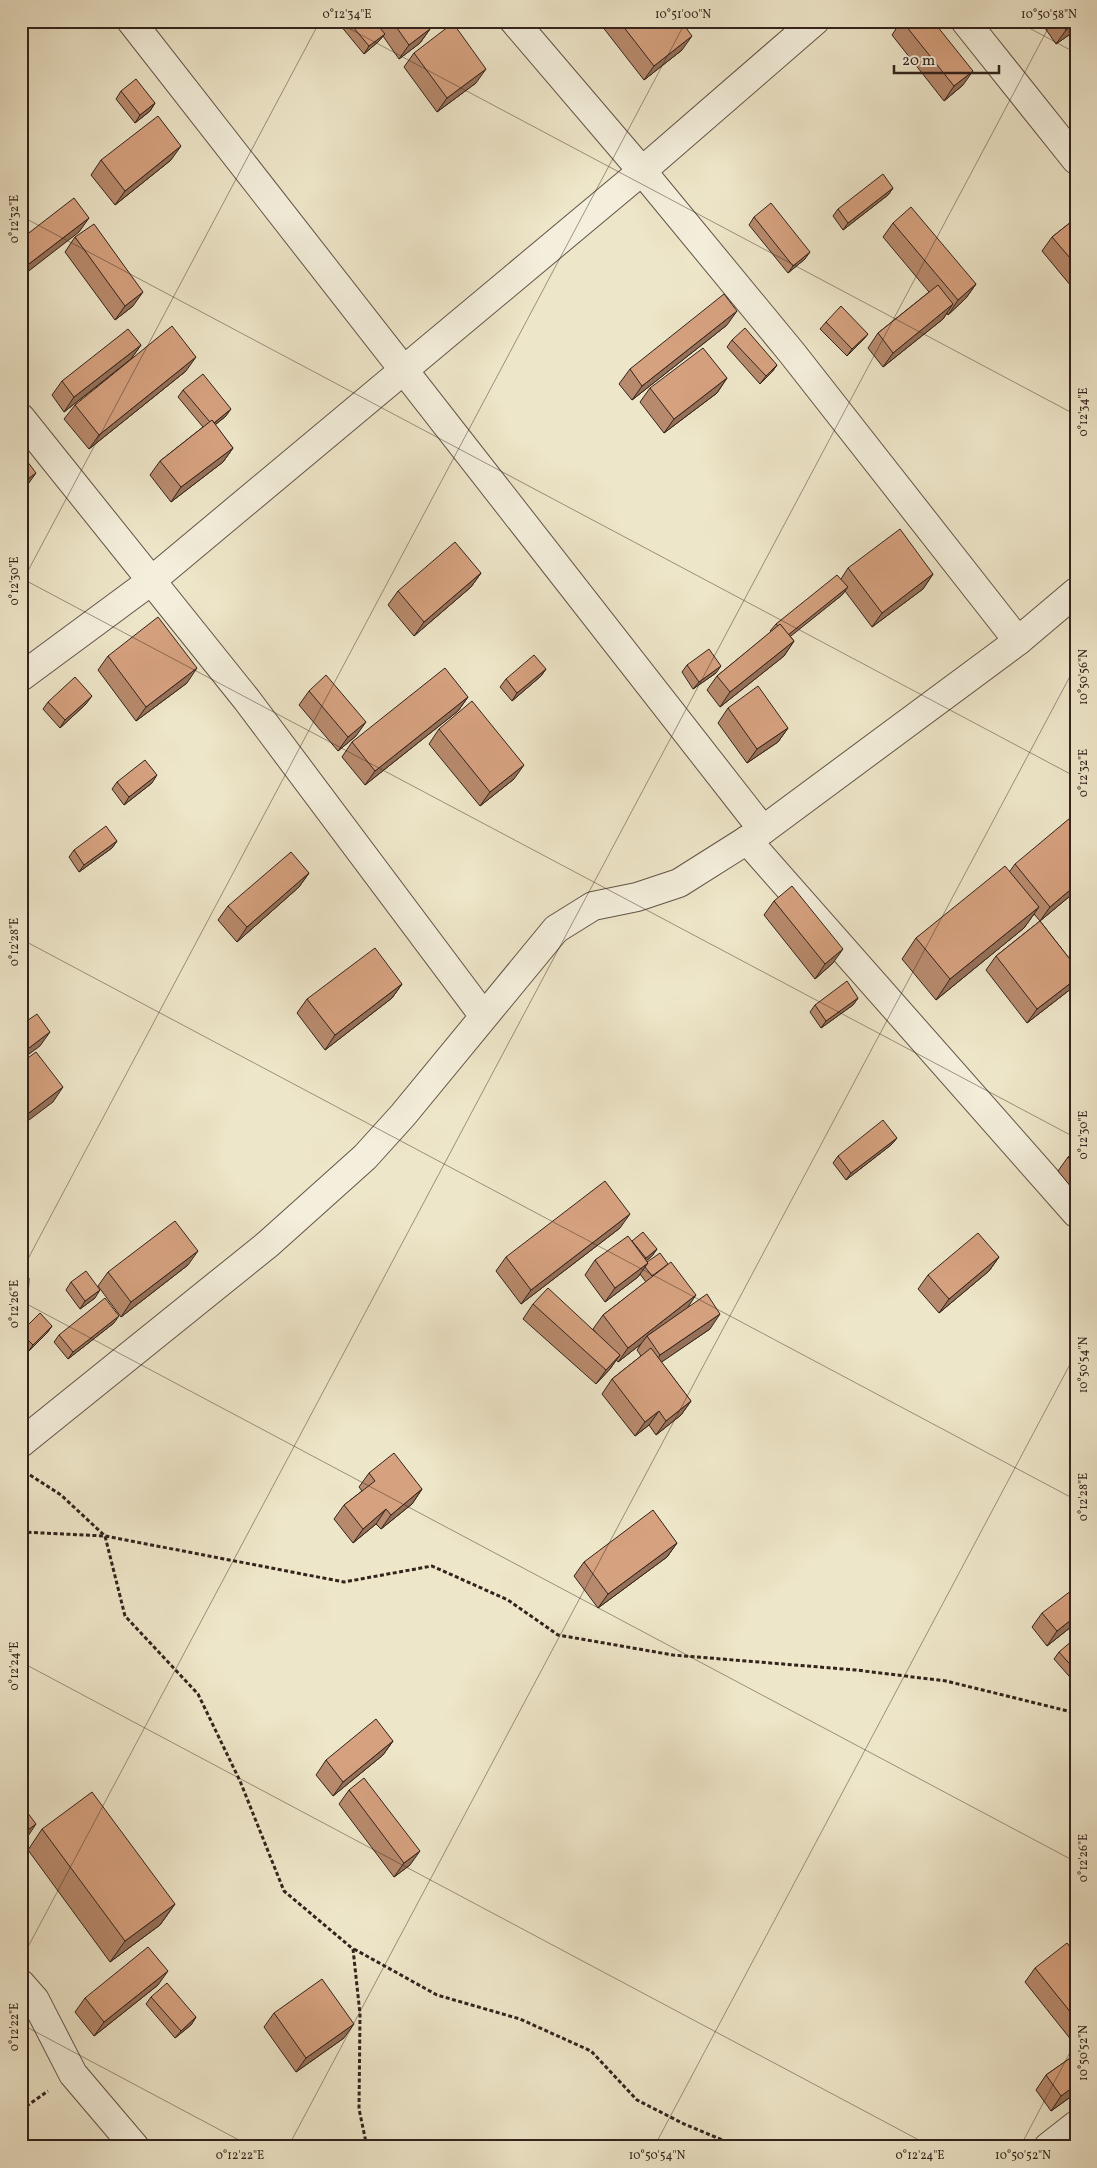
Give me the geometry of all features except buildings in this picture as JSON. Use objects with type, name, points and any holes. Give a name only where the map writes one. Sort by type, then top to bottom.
[{"type":"street","points":[[130,21],[403,369],[755,835],[1076,1213]]},
{"type":"street","points":[[514,21],[642,171],[886,470],[1018,641]]},
{"type":"street","points":[[21,677],[151,581],[642,171],[815,21]]},
{"type":"street","points":[[964,21],[1076,160]]},
{"type":"street","points":[[21,418],[247,700],[483,1015]]},
{"type":"street","points":[[21,1443],[268,1244],[365,1158],[403,1115],[483,1015],[556,929],[593,906],[637,897],[679,883],[755,835],[1018,641],[1076,592]]},
{"type":"street","points":[[21,1984],[35,2000],[72,2074],[135,2147]]},
{"type":"street","points":[[1048,2147],[1076,2125]]},
{"type":"path","points":[[29,1474],[61,1495],[105,1536],[125,1616],[198,1694],[240,1781],[284,1891],[354,1949],[437,1995],[520,2018],[591,2050],[637,2100],[684,2124],[739,2147]]},
{"type":"path","points":[[21,1532],[105,1536],[344,1582],[432,1566],[508,1600],[558,1635],[673,1655],[856,1670],[946,1681],[1076,1713]]},
{"type":"path","points":[[354,1949],[360,2014],[358,2109],[367,2147]]}]
